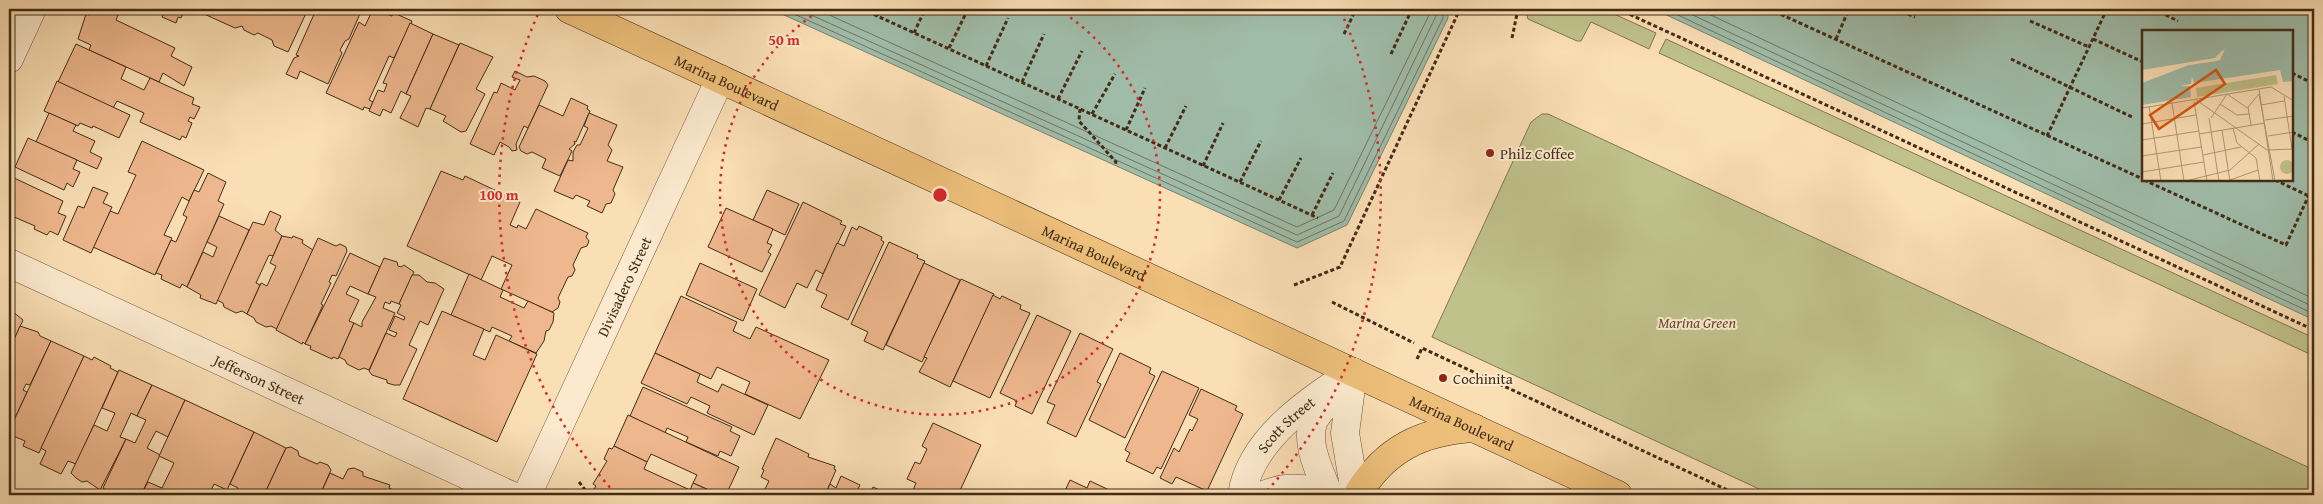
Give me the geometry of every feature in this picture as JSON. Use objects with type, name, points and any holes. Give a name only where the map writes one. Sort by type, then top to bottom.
[{"type":"main road","name":"Marina Boulevard","points":[[569,9],[1618,495]]},
{"type":"main road","points":[[1358,495],[1376,468],[1400,448],[1434,434],[1474,428]]},
{"type":"street","points":[[9,59],[32,9]]},
{"type":"street","name":"Divisadero Street","points":[[527,495],[720,79]]},
{"type":"street","name":"Jefferson Street","points":[[9,263],[510,495]]},
{"type":"street","points":[[1352,372],[1345,438],[1353,481],[1358,495]]},
{"type":"street","points":[[1328,495],[1312,449],[1311,433],[1314,420],[1352,372]]},
{"type":"street","name":"Scott Street","points":[[1242,495],[1250,470],[1275,432],[1312,399],[1352,372]]},
{"type":"street","points":[[1264,495],[1292,489],[1328,495]]},
{"type":"path","points":[[862,9],[1318,218]]},
{"type":"path","points":[[877,16],[880,9]]},
{"type":"path","points":[[914,32],[925,9]]},
{"type":"path","points":[[949,48],[968,9]]},
{"type":"path","points":[[1344,34],[1356,9]]},
{"type":"path","points":[[1391,54],[1412,9]]},
{"type":"path","points":[[1294,285],[1340,267],[1460,9]]},
{"type":"path","points":[[1512,38],[1518,9]]},
{"type":"path","points":[[1618,9],[2314,330]]},
{"type":"path","points":[[1769,9],[2142,179]]},
{"type":"path","points":[[1836,39],[1849,9]]},
{"type":"path","points":[[1896,9],[1914,17]]},
{"type":"path","points":[[2047,136],[2107,9]]},
{"type":"path","points":[[2154,9],[2178,20]]},
{"type":"path","points":[[986,66],[1008,18]]},
{"type":"path","points":[[2030,21],[2089,47]]},
{"type":"path","points":[[1022,82],[1044,34]]},
{"type":"path","points":[[2093,39],[2142,62]]},
{"type":"path","points":[[1058,99],[1082,51]]},
{"type":"path","points":[[2011,59],[2134,118]]},
{"type":"path","points":[[1092,114],[1115,74]]},
{"type":"path","points":[[2293,74],[2314,84]]},
{"type":"path","points":[[1126,130],[1146,88]]},
{"type":"path","points":[[1165,148],[1186,106]]},
{"type":"path","points":[[1080,109],[1079,121],[1116,162],[1115,165]]},
{"type":"path","points":[[1203,166],[1223,123]]},
{"type":"path","points":[[2293,132],[2314,143]]},
{"type":"path","points":[[1240,182],[1261,141]]},
{"type":"path","points":[[1279,200],[1301,158]]},
{"type":"path","points":[[1312,215],[1333,173]]},
{"type":"path","points":[[2146,181],[2286,245],[2314,184]]},
{"type":"path","points":[[2277,181],[2309,196]]},
{"type":"path","points":[[1332,302],[1414,343]]},
{"type":"path","points":[[1417,359],[1422,348],[1738,495]]},
{"type":"path","points":[[579,482],[589,495]]},
{"type":"green space","points":[[1528,9],[1603,9],[1656,33],[1649,49],[1591,22],[1581,41],[1577,41],[1528,19],[1526,12]]},
{"type":"green space","points":[[1666,39],[2314,338],[2314,356],[1659,53]]},
{"type":"green space","name":"Marina Green","points":[[1542,114],[1548,114],[2314,470],[2314,495],[1772,495],[1432,337],[1531,122]]},
{"type":"water","points":[[771,9],[1448,9],[1448,18],[1347,225],[1297,248]]},
{"type":"water","points":[[1654,9],[2314,9],[2314,320]]},
{"type":"building","points":[[91,9],[104,9],[118,15],[116,20],[175,48],[171,56],[192,67],[184,86],[163,73],[159,82],[89,50],[91,45],[78,39],[86,14],[89,15]]},
{"type":"building","points":[[152,9],[185,9],[181,18],[178,17],[176,23],[162,17],[165,11]]},
{"type":"building","points":[[193,9],[308,9],[288,52],[274,46],[272,40],[258,33],[254,35],[244,30],[242,26],[235,28]]},
{"type":"building","points":[[321,9],[362,9],[349,39],[345,41],[340,50],[342,53],[328,84],[300,71],[297,79],[286,74],[294,58],[299,56],[296,55],[315,12],[319,13]]},
{"type":"building","points":[[373,9],[392,16],[394,13],[412,21],[394,58],[389,56],[369,100],[373,102],[370,109],[364,107],[363,110],[326,93],[359,22],[365,26]]},
{"type":"building","points":[[410,23],[433,34],[406,94],[401,91],[391,113],[383,109],[380,116],[369,111],[378,90],[384,92],[387,84],[383,83]]},
{"type":"building","points":[[433,34],[459,45],[430,109],[426,108],[418,127],[400,118],[411,96],[406,94]]},
{"type":"building","points":[[460,43],[493,57],[476,89],[485,94],[466,131],[461,132],[443,121],[446,116],[430,109]]},
{"type":"building","points":[[76,44],[126,67],[121,79],[144,90],[150,78],[194,98],[192,104],[200,107],[194,119],[190,117],[188,121],[192,123],[186,138],[182,136],[180,140],[140,122],[144,113],[117,101],[113,108],[58,82]]},
{"type":"building","points":[[515,71],[527,77],[534,76],[545,81],[548,85],[528,128],[524,126],[516,144],[517,150],[512,151],[500,142],[494,155],[470,144],[494,92],[497,93],[501,83],[515,90],[520,80],[512,77]]},
{"type":"building","points":[[57,81],[130,115],[119,138],[93,126],[92,128],[80,123],[78,126],[44,111]]},
{"type":"building","points":[[571,98],[588,106],[587,109],[590,111],[576,142],[574,141],[575,144],[569,149],[572,151],[560,176],[542,168],[546,159],[532,152],[527,154],[521,151],[519,147],[539,105],[563,116]]},
{"type":"building","points":[[49,113],[76,125],[73,131],[95,141],[90,152],[102,158],[97,169],[36,142]]},
{"type":"building","points":[[589,113],[617,125],[608,145],[612,150],[607,161],[623,167],[613,190],[615,194],[611,203],[606,204],[602,213],[587,206],[590,201],[576,195],[573,199],[554,191],[568,160],[573,161],[573,152],[577,145],[580,145],[588,128],[584,126]]},
{"type":"building","points":[[28,138],[77,160],[73,169],[80,172],[73,187],[67,183],[64,190],[15,167]]},
{"type":"building","points":[[142,141],[204,170],[189,201],[182,197],[164,235],[172,238],[155,275],[93,247],[110,211],[118,214],[136,175],[128,172]]},
{"type":"building","points":[[441,171],[463,180],[465,176],[520,202],[510,225],[517,228],[518,225],[526,229],[536,209],[588,233],[586,237],[589,241],[587,246],[581,248],[573,265],[575,270],[572,276],[568,277],[558,298],[560,302],[558,308],[552,312],[501,289],[512,265],[492,256],[481,280],[407,246]]},
{"type":"building","points":[[208,173],[226,182],[218,201],[224,204],[187,287],[182,284],[180,288],[161,279],[162,275],[156,273],[171,240],[176,242],[187,217],[183,215],[194,190],[199,192]]},
{"type":"building","points":[[12,177],[63,201],[58,213],[66,216],[58,235],[50,231],[47,235],[34,229],[35,226],[12,216],[11,218],[9,217],[9,184]]},
{"type":"building","points":[[93,187],[108,193],[103,203],[112,207],[91,253],[63,240],[78,206],[84,208]]},
{"type":"building","points":[[767,190],[799,204],[785,235],[753,220]]},
{"type":"building","points":[[803,202],[842,221],[840,224],[846,226],[823,274],[816,270],[807,288],[797,283],[785,308],[759,295]]},
{"type":"building","points":[[726,208],[773,229],[767,243],[772,245],[768,252],[771,254],[762,272],[708,247]]},
{"type":"building","points":[[270,211],[281,216],[275,230],[282,236],[273,256],[269,255],[256,283],[260,285],[247,314],[242,311],[236,313],[224,307],[223,303],[217,300],[253,222],[264,225]]},
{"type":"building","points":[[219,216],[249,230],[216,304],[200,298],[201,295],[187,287],[203,252],[213,257],[217,247],[207,242]]},
{"type":"building","points":[[859,226],[882,237],[881,240],[884,242],[848,320],[821,307],[827,295],[816,290],[837,243],[844,246],[852,227],[857,230]]},
{"type":"building","points":[[282,236],[292,238],[293,236],[303,240],[302,243],[313,250],[277,329],[271,326],[266,327],[256,322],[254,318],[247,314],[261,283],[267,286],[276,266],[270,263]]},
{"type":"building","points":[[318,238],[336,246],[340,244],[346,247],[347,251],[336,276],[332,275],[329,282],[331,283],[321,304],[323,305],[305,344],[303,342],[302,344],[276,330]]},
{"type":"building","points":[[889,242],[918,255],[917,258],[925,261],[883,350],[864,341],[868,332],[851,324]]},
{"type":"building","points":[[350,253],[380,267],[368,294],[350,286],[346,294],[359,300],[349,321],[354,323],[338,359],[333,357],[332,359],[310,349],[311,346],[305,344]]},
{"type":"building","points":[[384,258],[397,262],[398,266],[404,265],[414,272],[399,304],[391,301],[390,304],[385,302],[383,308],[395,313],[369,370],[364,368],[359,370],[347,364],[345,360],[339,357],[354,323],[362,327],[362,322],[376,297],[368,294]]},
{"type":"building","points":[[700,263],[757,289],[743,321],[686,295]]},
{"type":"building","points":[[924,263],[960,280],[922,362],[886,345]]},
{"type":"building","points":[[469,274],[503,290],[500,297],[524,308],[528,301],[554,313],[553,322],[549,330],[546,331],[544,341],[536,353],[509,341],[512,336],[492,327],[490,332],[451,315]]},
{"type":"building","points":[[412,275],[419,275],[427,282],[435,283],[444,289],[428,325],[420,321],[409,345],[417,349],[400,385],[394,385],[387,383],[387,380],[372,375],[369,371],[386,333],[395,337],[397,333],[389,330],[395,316],[404,320],[405,317],[397,313]]},
{"type":"building","points":[[961,279],[994,294],[950,387],[919,372],[927,358],[924,357]]},
{"type":"building","points":[[993,295],[1000,299],[1002,296],[1021,305],[1020,309],[1030,313],[990,398],[953,381]]},
{"type":"building","points":[[681,296],[737,322],[733,331],[750,339],[756,327],[829,360],[800,419],[745,394],[750,382],[717,367],[711,379],[655,353]]},
{"type":"building","points":[[12,311],[23,320],[9,351],[9,312]]},
{"type":"building","points":[[442,311],[484,329],[473,355],[485,360],[496,335],[537,354],[497,442],[403,399]]},
{"type":"building","points":[[1037,315],[1071,331],[1032,414],[1015,406],[1017,401],[1000,393]]},
{"type":"building","points":[[20,326],[38,332],[40,336],[51,341],[30,385],[26,384],[23,390],[27,392],[9,431],[9,351]]},
{"type":"building","points":[[1080,333],[1113,349],[1097,382],[1101,384],[1076,437],[1047,423],[1055,405],[1047,402]]},
{"type":"building","points":[[51,341],[84,356],[39,453],[23,446],[25,441],[9,434],[9,431]]},
{"type":"building","points":[[655,353],[700,374],[697,382],[718,392],[722,384],[768,405],[754,435],[707,413],[710,406],[691,397],[687,404],[641,383]]},
{"type":"building","points":[[1120,353],[1151,368],[1149,373],[1155,376],[1125,438],[1089,420]]},
{"type":"building","points":[[84,356],[92,360],[94,357],[118,372],[76,464],[68,461],[61,474],[40,464],[46,451],[41,448]]},
{"type":"building","points":[[119,370],[152,385],[137,416],[131,413],[120,437],[126,439],[100,490],[87,481],[82,482],[71,473],[94,425],[107,431],[115,413],[102,408]]},
{"type":"building","points":[[1162,371],[1199,388],[1161,469],[1157,467],[1153,474],[1126,461],[1130,453],[1125,450]]},
{"type":"building","points":[[152,385],[185,400],[168,437],[156,431],[147,448],[160,455],[141,495],[113,495],[103,488],[126,439],[135,443],[146,420],[137,416]]},
{"type":"building","points":[[643,387],[732,427],[730,431],[740,436],[731,456],[720,451],[718,456],[686,442],[688,437],[667,428],[665,433],[630,416]]},
{"type":"building","points":[[1201,389],[1237,406],[1235,410],[1243,414],[1207,491],[1176,477],[1172,484],[1160,478],[1174,448],[1179,452],[1190,429],[1192,431],[1198,419],[1189,415]]},
{"type":"building","points":[[185,400],[254,432],[227,490],[214,484],[209,495],[141,495],[148,482],[162,488],[174,463],[159,456]]},
{"type":"building","points":[[628,415],[739,467],[726,495],[720,495],[693,483],[697,475],[651,454],[647,462],[614,446]]},
{"type":"building","points":[[933,423],[981,445],[958,495],[911,495],[916,483],[907,479],[915,462],[920,464],[927,449],[922,446]]},
{"type":"building","points":[[254,432],[286,448],[264,495],[235,495],[238,488],[230,484]]},
{"type":"building","points":[[776,438],[809,454],[808,457],[835,466],[834,469],[836,470],[825,495],[759,495],[761,492],[763,493],[769,481],[761,477],[764,470],[762,469]]},
{"type":"building","points":[[614,446],[647,462],[644,469],[690,490],[693,483],[720,495],[595,495],[598,490],[594,489],[596,486],[593,484],[607,461],[604,459],[609,448],[612,449]]},
{"type":"building","points":[[291,447],[298,451],[299,456],[317,464],[320,462],[328,465],[331,470],[320,495],[264,495],[286,448]]},
{"type":"building","points":[[354,468],[363,472],[363,476],[390,485],[389,488],[402,494],[405,492],[412,495],[320,495],[330,473],[343,479],[348,469]]},
{"type":"building","points":[[841,476],[860,485],[856,493],[859,495],[825,495],[830,484],[836,488]]},
{"type":"building","points":[[1070,480],[1087,488],[1090,481],[1120,495],[1063,495]]},
{"type":"building","points":[[873,487],[891,495],[869,495]]},
{"type":"place","name":"Philz Coffee","points":[[1490,153]]},
{"type":"place","name":"Cochinita","points":[[1443,378]]}]
